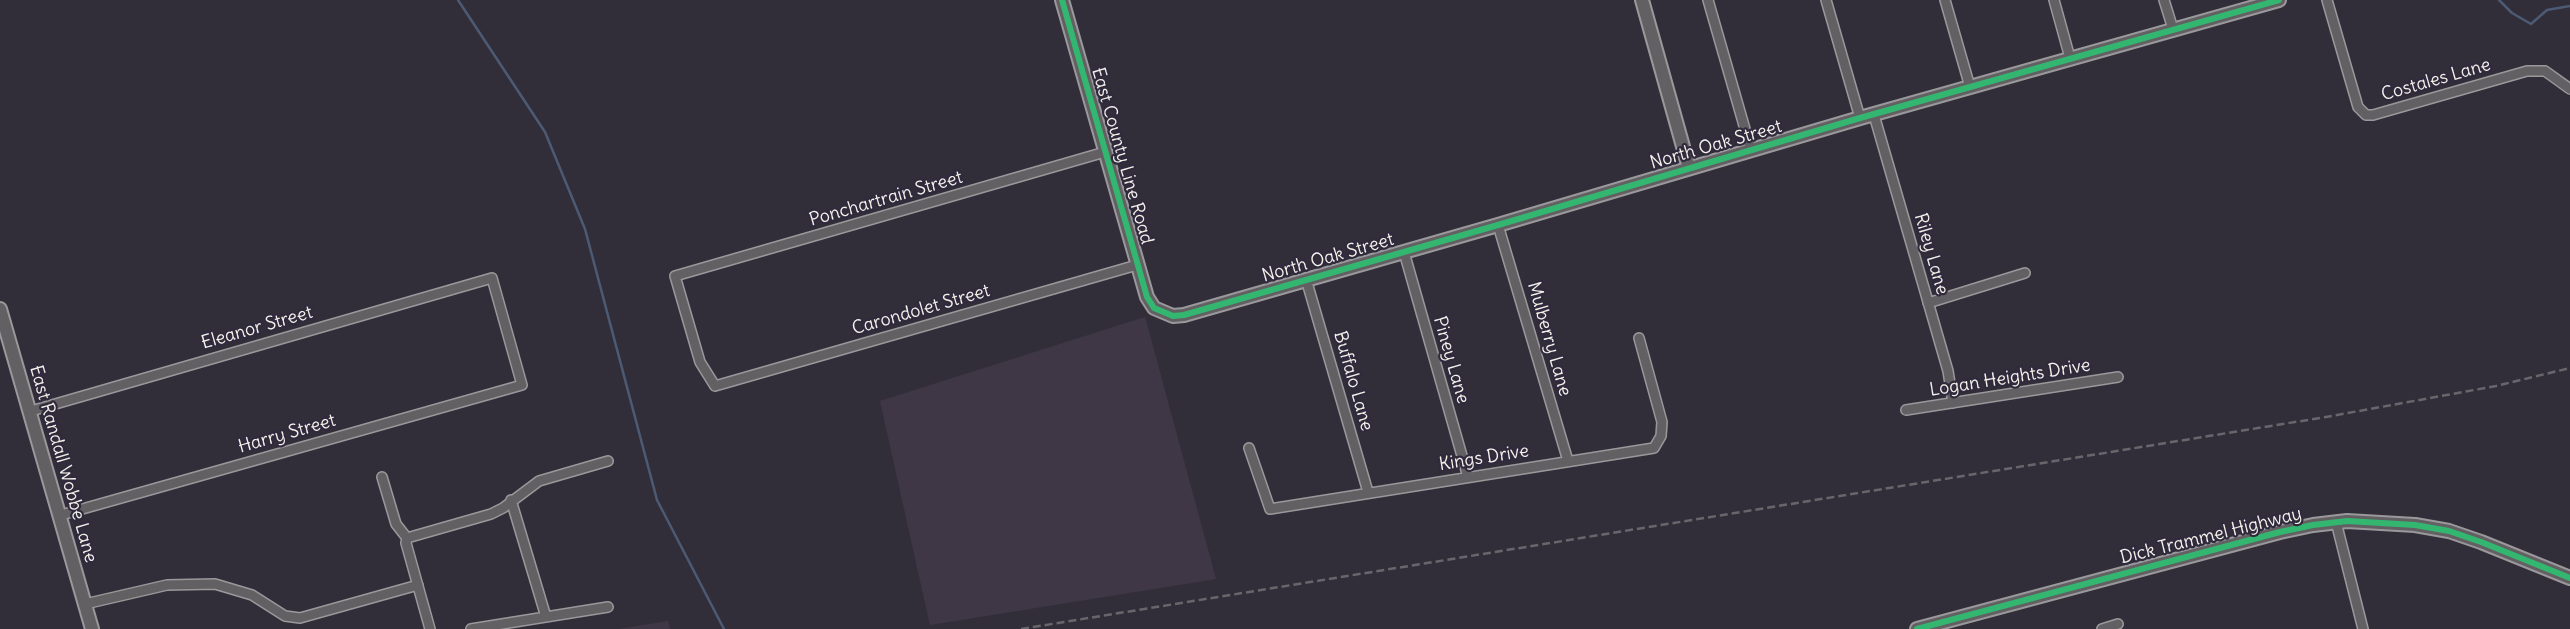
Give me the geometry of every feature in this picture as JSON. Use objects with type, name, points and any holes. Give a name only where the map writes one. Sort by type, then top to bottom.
[{"type":"street","name":"East County Line Road","points":[[1062,0],[1147,297],[1154,308],[1162,313]]},
{"type":"street","points":[[1642,0],[1689,168]]},
{"type":"street","points":[[1708,0],[1751,150]]},
{"type":"street","points":[[1826,0],[1860,118]]},
{"type":"street","points":[[1945,0],[1970,87]]},
{"type":"street","points":[[2054,0],[2070,58]]},
{"type":"street","points":[[2164,0],[2172,29]]},
{"type":"street","name":"North Oak Street","points":[[1162,313],[1173,316],[1184,315],[1860,118],[2279,0]]},
{"type":"street","name":"Costales Lane","points":[[2327,0],[2358,106],[2366,115],[2373,115],[2527,71],[2545,71],[2570,89]]},
{"type":"street","name":"Riley Lane","points":[[1874,114],[1948,371],[1953,403]]},
{"type":"street","name":"Ponchartrain Street","points":[[715,386],[700,362],[675,276],[1105,152]]},
{"type":"street","name":"Mulberry Lane","points":[[1498,225],[1568,461]]},
{"type":"street","name":"Piney Lane","points":[[1404,252],[1468,477]]},
{"type":"street","name":"Carondolet Street","points":[[715,386],[1137,265]]},
{"type":"street","points":[[1928,303],[2025,273]]},
{"type":"street","name":"Harry Street","points":[[61,515],[522,385],[492,278]]},
{"type":"street","name":"Eleanor Street","points":[[31,411],[492,278]]},
{"type":"street","name":"Buffalo Lane","points":[[1306,279],[1368,492]]},
{"type":"street","name":"East Randall Wobbe Lane","points":[[0,309],[61,515],[92,629]]},
{"type":"street","name":"Kings Drive","points":[[1249,448],[1270,509],[1654,448],[1661,436],[1662,422],[1639,338]]},
{"type":"street","name":"Logan Heights Drive","points":[[1906,410],[2118,377]]},
{"type":"street","points":[[407,538],[492,514],[539,481],[608,461]]},
{"type":"street","points":[[382,477],[396,524],[399,531],[407,538]]},
{"type":"street","points":[[511,500],[546,617]]},
{"type":"street","name":"Dick Trammel Highway","points":[[1917,629],[2280,532],[2336,522],[2380,521],[2449,531],[2570,578]]},
{"type":"street","points":[[2336,522],[2362,629]]},
{"type":"street","points":[[407,538],[406,543],[430,629]]},
{"type":"street","points":[[85,604],[167,585],[215,584],[252,595],[285,616],[300,618],[418,586]]},
{"type":"street","points":[[471,629],[608,607]]},
{"type":"street","points":[[2102,629],[2118,624]]},
{"type":"shaded area","points":[[1145,317],[1216,579],[930,625],[880,401]]},
{"type":"shaded area","points":[[668,621],[670,629],[619,629]]},
{"type":"waterway","points":[[458,0],[545,132],[585,229],[657,500],[724,629]]},
{"type":"waterway","points":[[2499,0],[2512,13],[2531,24],[2547,10],[2570,6]]},
{"type":"railway","points":[[1021,629],[2326,417],[2496,386],[2570,368]]},
{"type":"cycle path","points":[[1062,0],[1147,297],[1154,308],[1173,316],[1184,315],[1860,118],[2279,0]]},
{"type":"cycle path","points":[[1917,629],[2280,532],[2313,525],[2347,521],[2415,525],[2449,531],[2570,578]]}]
